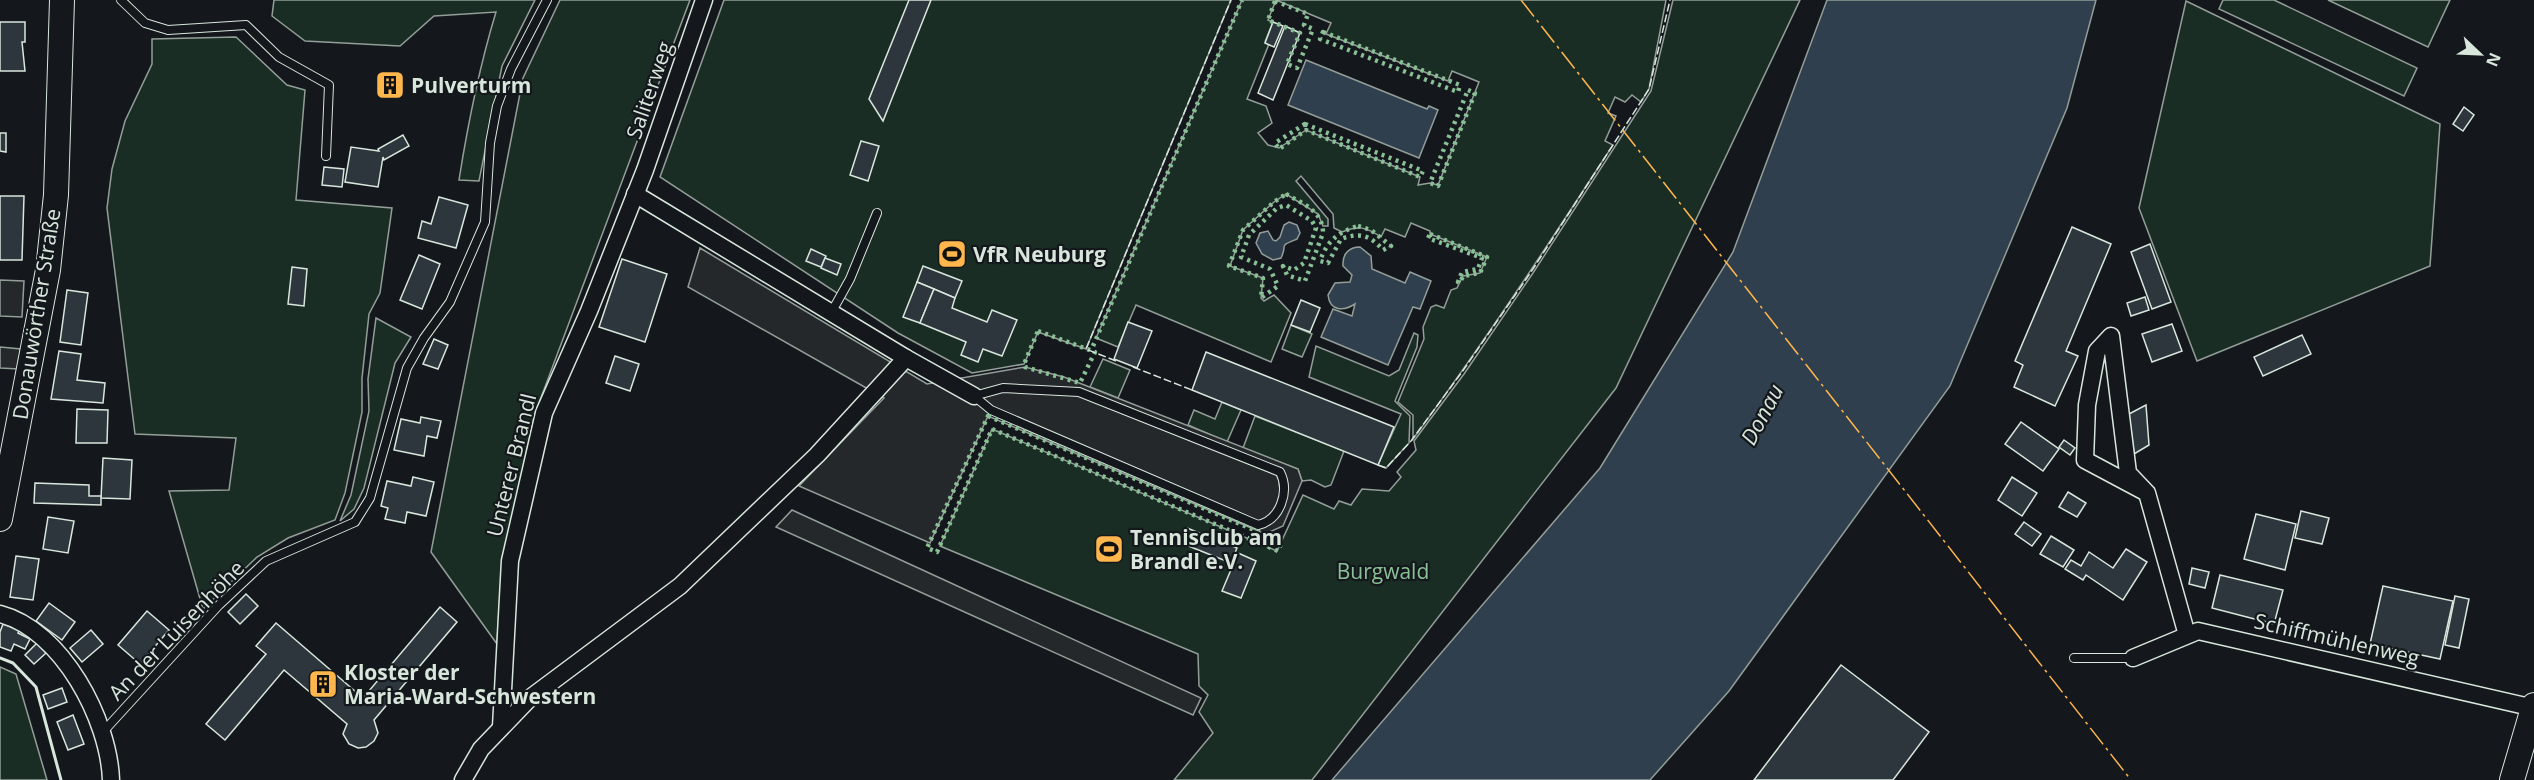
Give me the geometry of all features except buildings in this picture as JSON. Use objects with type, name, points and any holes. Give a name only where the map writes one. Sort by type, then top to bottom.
[{"type":"main road","name":"Donauwörther Straße","points":[[0,519],[48,270],[56,195],[62,0]]},
{"type":"main road","points":[[2512,780],[2534,707]]},
{"type":"street","name":"Saliterweg","points":[[635,194],[704,0]]},
{"type":"street","points":[[635,194],[906,358],[974,396]]},
{"type":"street","name":"Unterer Brandl","points":[[501,727],[510,561],[544,412],[589,311],[635,194]]},
{"type":"street","points":[[2147,494],[2085,460],[2087,405],[2097,351],[2112,336],[2128,473],[2147,494],[2187,635]]},
{"type":"street","points":[[463,780],[481,749],[531,698],[680,586],[817,455],[906,358]]},
{"type":"street","points":[[0,614],[21,622],[61,656],[79,682],[102,733],[111,767],[111,780]]},
{"type":"street","name":"Schiffmühlenweg","points":[[2133,658],[2198,631],[2534,707]]},
{"type":"lane","points":[[121,0],[145,23],[168,30],[246,25],[279,57],[329,85],[326,156]]},
{"type":"lane","name":"An der Luisenhöhe","points":[[102,733],[219,605],[266,561],[355,522],[370,498],[407,368],[424,338],[450,302],[485,222],[490,143],[497,106],[511,69],[547,0]]},
{"type":"lane","points":[[831,313],[850,279],[877,213]]},
{"type":"lane","points":[[1003,388],[1079,392],[1281,472],[1285,482],[1284,495],[1276,514],[1269,522],[1258,525],[991,410],[974,396],[1003,388]]},
{"type":"lane","points":[[2074,658],[2133,658]]},
{"type":"green space","points":[[274,0],[535,0],[502,66],[479,181],[459,180],[474,96],[496,12],[434,16],[400,46],[305,41],[272,16]]},
{"type":"green space","points":[[560,0],[690,0],[536,411],[502,560],[497,644],[431,552],[523,78]]},
{"type":"green space","name":"VfR Neuburg","points":[[724,0],[1231,0],[1086,349],[1038,332],[1024,364],[972,373],[898,333],[660,177]]},
{"type":"green space","points":[[1242,0],[1276,0],[1666,0],[1649,89],[1641,102],[1632,95],[1625,102],[1615,97],[1608,113],[1616,116],[1605,141],[1613,145],[1490,331],[1413,439],[1413,415],[1398,402],[1424,339],[1423,327],[1431,307],[1436,305],[1444,308],[1451,290],[1457,288],[1463,276],[1480,273],[1487,257],[1430,234],[1430,231],[1411,223],[1405,237],[1385,229],[1381,237],[1362,228],[1342,232],[1334,228],[1333,214],[1301,176],[1296,181],[1328,219],[1328,226],[1323,226],[1318,214],[1286,194],[1243,230],[1230,266],[1263,278],[1261,298],[1264,301],[1274,295],[1291,313],[1271,362],[1136,305],[1118,347],[1096,338]],"holes":[[[1276,0],[1331,23],[1326,34],[1448,81],[1452,71],[1479,82],[1438,185],[1430,183],[1418,185],[1420,177],[1306,130],[1279,148],[1268,145],[1258,133],[1272,123],[1266,106],[1247,99],[1269,44],[1265,42],[1273,22],[1268,20]]]},
{"type":"green space","name":"Burgwald","points":[[1673,0],[1800,0],[1616,388],[1312,780],[1174,780],[1213,733],[1199,712],[1208,695],[1199,686],[1198,654],[940,546],[992,429],[1277,551],[1303,495],[1334,509],[1339,501],[1351,505],[1362,489],[1389,491],[1401,477],[1397,472],[1416,450],[1414,441],[1464,374],[1533,273],[1651,91]]},
{"type":"green space","points":[[2223,0],[2274,0],[2417,68],[2404,96],[2219,9]]},
{"type":"green space","points":[[2328,0],[2450,0],[2428,47]]},
{"type":"green space","points":[[2186,1],[2440,124],[2430,266],[2197,361],[2139,208]]},
{"type":"green space","points":[[236,37],[287,85],[305,90],[296,200],[392,208],[380,293],[369,314],[362,378],[362,412],[345,493],[335,520],[288,538],[257,557],[203,609],[169,491],[229,490],[236,438],[135,434],[107,208],[112,169],[125,121],[152,64],[152,39]]},
{"type":"green space","points":[[376,318],[411,337],[395,363],[364,488],[354,509],[340,521],[351,495],[369,411],[368,379]]},
{"type":"green space","points":[[1291,325],[1312,334],[1302,357],[1282,349]]},
{"type":"green space","points":[[1414,333],[1418,335],[1417,347],[1395,401],[1410,416],[1409,443],[1386,468],[1378,465],[1401,414],[1309,377],[1316,346],[1389,376],[1399,370]]},
{"type":"green space","points":[[1103,359],[1130,370],[1118,398],[1090,387]]},
{"type":"green space","points":[[1222,402],[1241,410],[1227,442],[1188,425],[1194,410],[1215,419]]},
{"type":"green space","points":[[1255,416],[1344,451],[1331,485],[1325,487],[1311,480],[1302,481],[1298,469],[1243,448]]},
{"type":"green space","points":[[0,667],[16,674],[47,780],[0,780]]},
{"type":"shaded area","points":[[700,248],[927,384],[1025,367],[1064,377],[1298,469],[1302,481],[1283,526],[1265,534],[988,416],[930,543],[799,486],[884,398],[688,287]]},
{"type":"shaded area","points":[[0,280],[24,281],[22,317],[0,316]]},
{"type":"shaded area","points":[[0,347],[21,349],[19,369],[0,368]]},
{"type":"shaded area","points":[[792,510],[1201,698],[1193,715],[776,527]]},
{"type":"water","name":"Donau","points":[[1827,0],[2096,0],[2067,108],[1950,386],[1729,691],[1650,780],[1332,780],[1600,468],[1733,252]]},
{"type":"water","points":[[1306,60],[1427,109],[1429,106],[1438,110],[1419,158],[1288,105]]},
{"type":"water","points":[[1289,222],[1297,225],[1300,233],[1297,239],[1284,246],[1281,258],[1273,260],[1262,254],[1256,243],[1260,233],[1268,231],[1276,241],[1284,225]]},
{"type":"water","points":[[1360,247],[1371,256],[1372,269],[1405,283],[1410,272],[1431,281],[1420,309],[1413,307],[1388,365],[1321,337],[1333,309],[1352,316],[1355,304],[1342,309],[1335,307],[1329,301],[1328,295],[1335,283],[1350,282],[1352,275],[1343,266],[1344,258],[1350,250]]},
{"type":"hedge","points":[[1093,346],[1242,0]]},
{"type":"hedge","points":[[1275,1],[1308,14],[1304,25],[1313,29],[1297,68],[1287,64],[1300,33],[1268,20],[1275,1]]},
{"type":"hedge","points":[[1323,32],[1460,85],[1458,92],[1320,39],[1323,32]]},
{"type":"hedge","points":[[1468,90],[1475,93],[1438,186],[1430,183],[1468,90]]},
{"type":"hedge","points":[[1305,124],[1423,171],[1420,177],[1306,130],[1279,149],[1275,143],[1305,124]]},
{"type":"hedge","points":[[1286,194],[1316,214],[1320,219],[1323,233],[1305,281],[1287,275],[1283,266],[1294,270],[1304,263],[1316,228],[1312,221],[1286,205],[1277,208],[1249,235],[1241,257],[1270,269],[1278,286],[1261,298],[1263,278],[1229,266],[1243,230],[1286,194]]},
{"type":"hedge","points":[[1358,226],[1371,230],[1391,246],[1383,250],[1364,236],[1347,237],[1341,239],[1328,263],[1320,261],[1334,238],[1358,226]]},
{"type":"hedge","points":[[1430,234],[1487,257],[1480,273],[1463,276],[1460,283],[1458,282],[1462,272],[1478,269],[1482,258],[1428,238],[1430,234]]},
{"type":"hedge","points":[[1038,331],[1095,352],[1080,383],[1025,367],[1024,364],[1038,331]]},
{"type":"hedge","points":[[988,416],[1282,542],[1278,551],[992,429],[937,552],[927,548],[988,416]]},
{"type":"fence","points":[[1116,361],[1086,349],[1231,0]]},
{"type":"fence","points":[[1378,465],[1386,468],[1411,441],[1462,372],[1531,272],[1649,89],[1670,0]]},
{"type":"fence","points":[[1133,367],[1192,390]]},
{"type":"wall","points":[[0,658],[13,663],[36,687],[61,780]]},
{"type":"power","points":[[1521,0],[2131,780]]},
{"type":"place","name":"Pulverturm","points":[[390,85]]},
{"type":"place","name":"VfR Neuburg","points":[[952,254]]},
{"type":"place","name":"Tennisclub am Brandl e.V.","points":[[1109,549]]},
{"type":"place","name":"Kloster der Maria-Ward-Schwestern","points":[[323,684]]}]
